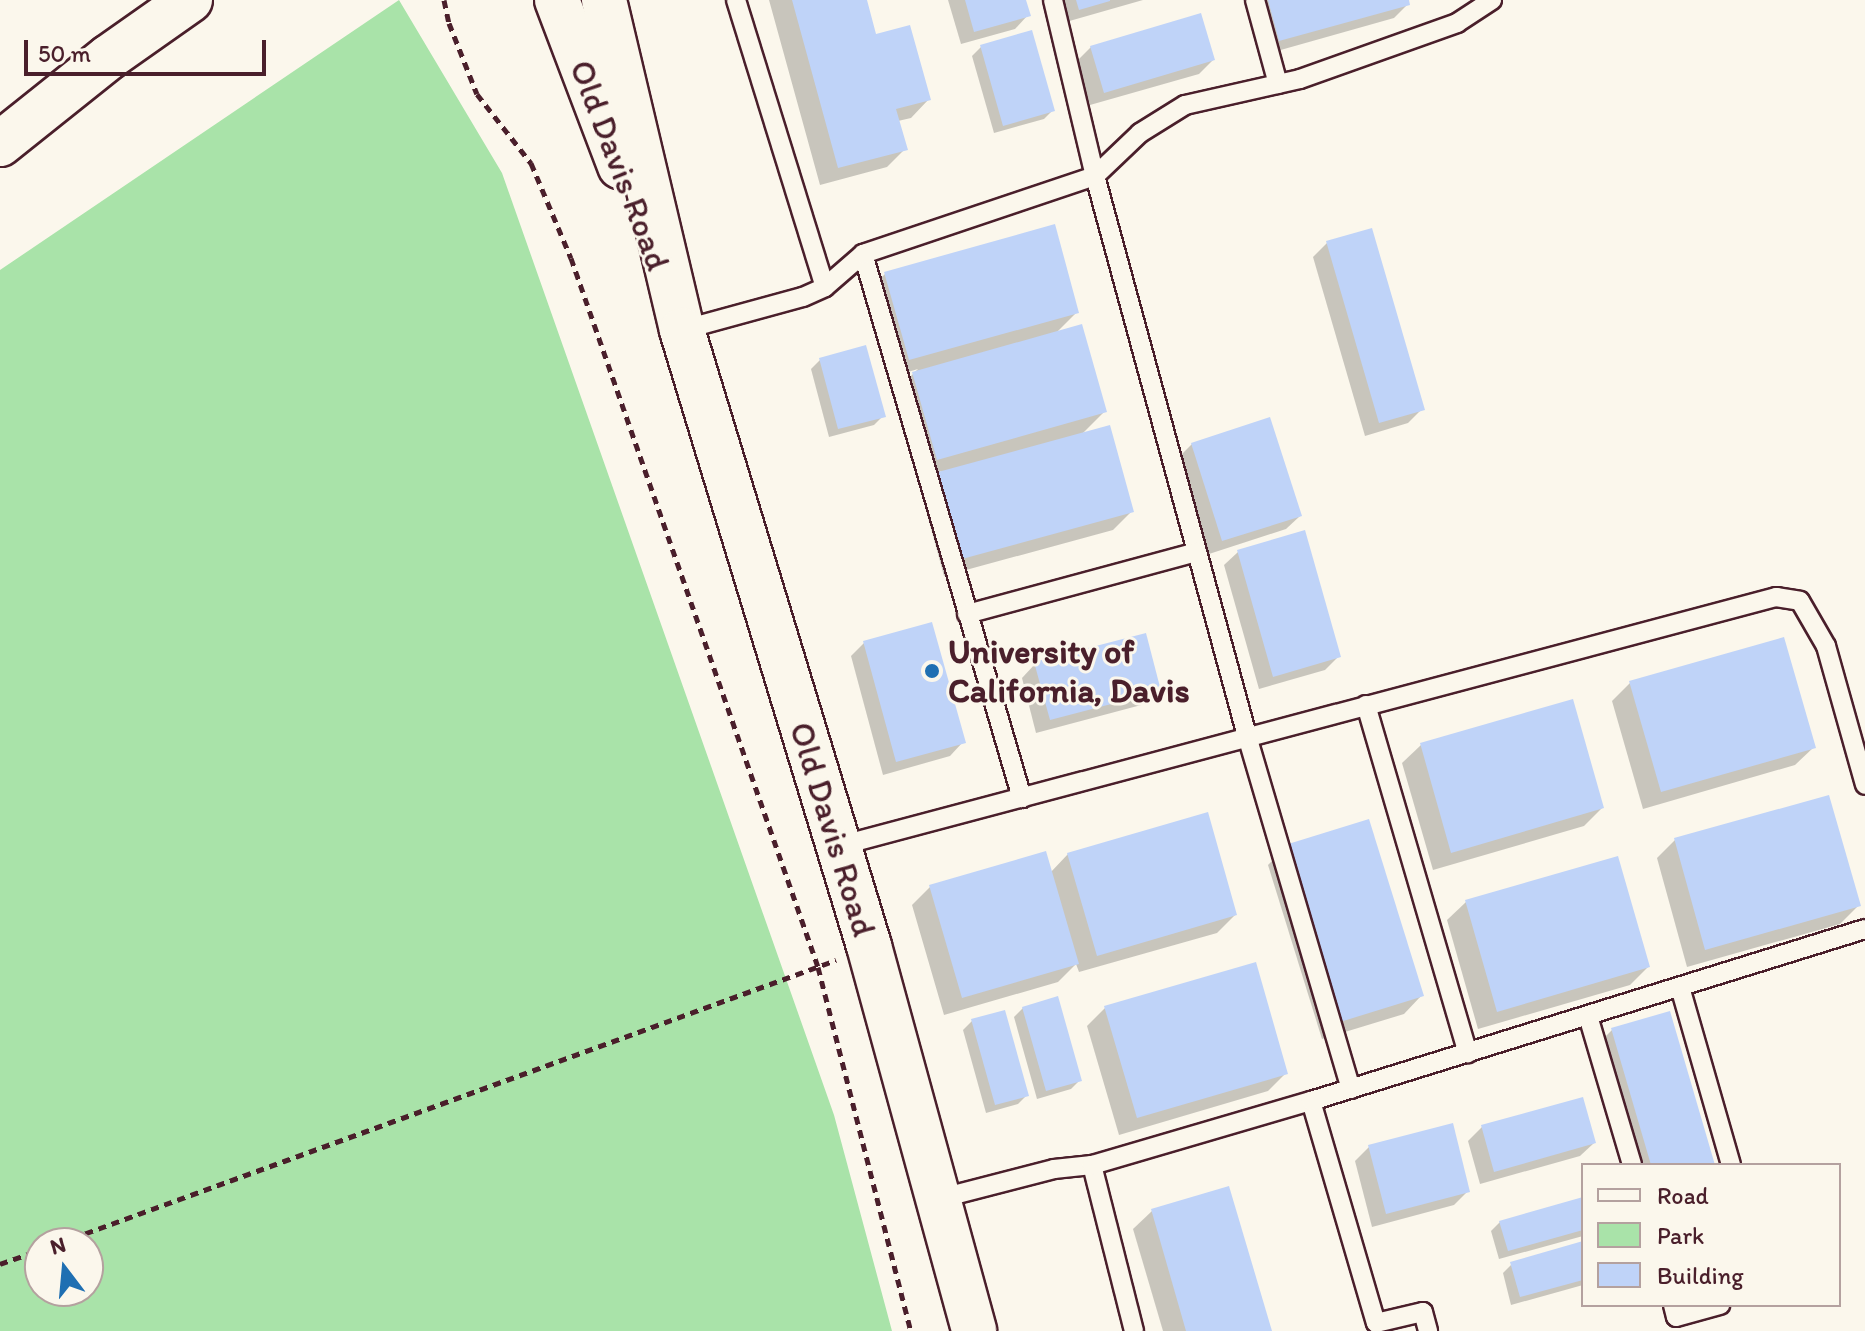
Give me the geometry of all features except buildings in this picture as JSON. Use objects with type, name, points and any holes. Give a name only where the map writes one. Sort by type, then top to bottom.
[{"type":"main road","points":[[0,144],[109,57],[190,0]]},
{"type":"main road","name":"Old Davis Road","points":[[557,0],[682,330]]},
{"type":"main road","name":"Old Davis Road","points":[[604,0],[682,330],[869,946],[974,1331]]},
{"type":"lane","points":[[736,0],[825,287]]},
{"type":"lane","points":[[1053,0],[1095,176],[1247,736],[1351,1089]]},
{"type":"lane","points":[[1255,0],[1278,84]]},
{"type":"lane","points":[[682,330],[803,297],[825,287],[863,254],[1095,176],[1140,133],[1185,105],[1278,84],[1457,23],[1492,0]]},
{"type":"lane","points":[[863,254],[1022,798]]},
{"type":"lane","points":[[967,614],[1197,552]]},
{"type":"lane","points":[[839,846],[1776,597],[1800,601],[1826,646],[1865,785]]},
{"type":"lane","points":[[1366,705],[1468,1053]]},
{"type":"lane","points":[[938,1199],[1054,1169],[1092,1165],[1351,1089],[1865,929]]},
{"type":"lane","points":[[1680,987],[1730,1163]]},
{"type":"lane","points":[[1588,1016],[1631,1163]]},
{"type":"lane","points":[[1311,1101],[1376,1323],[1423,1312],[1428,1331]]},
{"type":"lane","points":[[1092,1165],[1134,1331]]},
{"type":"lane","points":[[1674,1307],[1676,1317],[1713,1307]]},
{"type":"path","points":[[444,0],[449,23],[477,94],[531,163],[571,258],[818,967],[911,1331]]},
{"type":"path","points":[[103,1227],[869,946]]},
{"type":"path","points":[[0,1264],[24,1256]]},
{"type":"green space","points":[[399,0],[502,173],[834,1115],[892,1331],[0,1331],[0,270]]},
{"type":"place","name":"University of California, Davis","points":[[932,671]]}]
